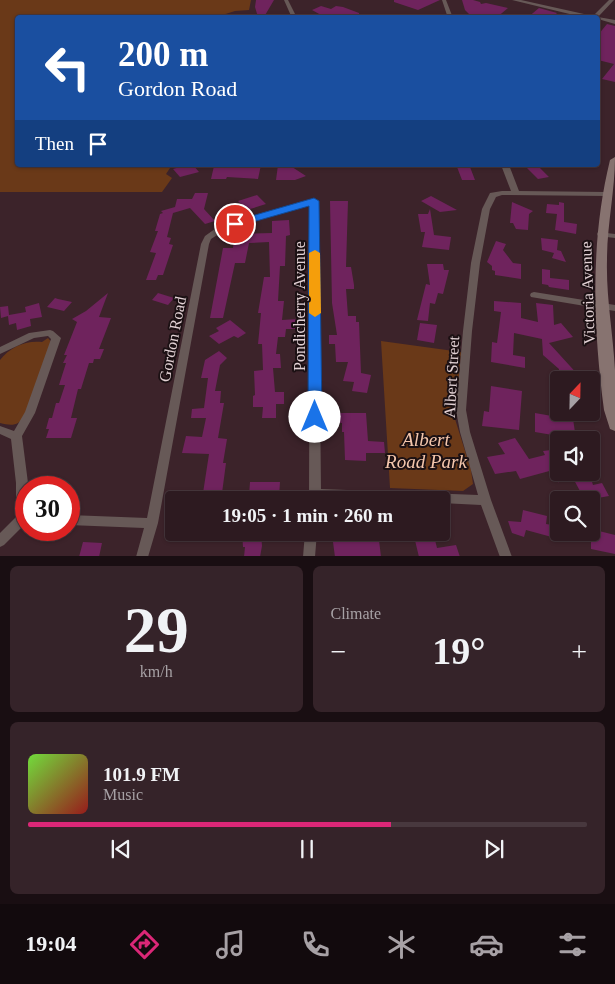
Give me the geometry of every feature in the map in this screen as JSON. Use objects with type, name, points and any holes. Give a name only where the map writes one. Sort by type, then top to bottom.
[{"type":"street","points":[[286,0],[294,15]]},
{"type":"street","points":[[444,0],[450,15]]},
{"type":"street","points":[[514,0],[582,15]]},
{"type":"street","points":[[598,15],[612,0]]},
{"type":"street","points":[[600,19],[615,22]]},
{"type":"street","name":"Victoria Avenue","points":[[615,160],[607,194],[602,234],[601,306],[615,425]]},
{"type":"street","points":[[506,167],[516,193],[607,194]]},
{"type":"street","name":"Albert Street","points":[[506,556],[485,500],[465,432],[461,410],[478,247],[488,206],[493,195],[516,193]]},
{"type":"street","name":"Pondicherry Avenue","points":[[314,201],[315,491]]},
{"type":"street","name":"Gordon Road","points":[[142,556],[152,523],[205,244],[208,238],[222,228],[314,201]]},
{"type":"street","points":[[602,234],[615,236]]},
{"type":"street","points":[[534,294],[615,308]]},
{"type":"street","points":[[0,351],[37,334],[50,333],[56,338],[30,413],[16,436],[21,476]]},
{"type":"street","points":[[0,430],[16,436]]},
{"type":"street","points":[[450,499],[485,500]]},
{"type":"street","points":[[80,520],[152,523]]},
{"type":"street","points":[[0,541],[15,527]]},
{"type":"street","points":[[308,556],[310,541]]},
{"type":"green space","points":[[0,0],[251,0],[249,10],[235,11],[222,15],[15,15],[15,167],[171,167],[166,174],[172,178],[162,192],[0,192]]},
{"type":"green space","points":[[48,338],[52,343],[25,416],[20,422],[14,424],[0,423],[0,360],[19,345],[30,342],[42,342]]},
{"type":"green space","name":"Albert Road Park","points":[[381,341],[461,352],[455,419],[471,470],[473,484],[463,491],[390,488]]},
{"type":"building","points":[[256,0],[274,0],[265,15],[257,15],[255,7]]},
{"type":"building","points":[[394,0],[440,0],[418,10],[394,2]]},
{"type":"building","points":[[462,0],[473,0],[481,4],[486,3],[508,8],[500,15],[470,15],[465,10]]},
{"type":"building","points":[[321,6],[331,9],[336,6],[359,13],[359,15],[321,15],[312,10]]},
{"type":"building","points":[[539,8],[557,13],[555,15],[531,15]]},
{"type":"building","points":[[607,24],[615,26],[615,82],[602,79],[614,64],[600,60],[600,33]]},
{"type":"building","points":[[195,167],[199,172],[180,177],[173,169]]},
{"type":"building","points":[[214,167],[261,167],[258,179],[227,177],[226,179],[211,179]]},
{"type":"building","points":[[278,167],[292,167],[306,176],[295,180],[276,180]]},
{"type":"building","points":[[457,167],[470,167],[475,180],[462,180]]},
{"type":"building","points":[[539,167],[549,177],[538,179],[527,168]]},
{"type":"building","points":[[195,193],[208,193],[204,209],[215,221],[205,224],[190,208],[173,213],[167,237],[171,238],[169,244],[173,245],[163,275],[158,275],[156,280],[146,280],[156,253],[150,252],[158,231],[155,231],[160,214],[163,213],[161,211],[175,207],[177,199],[192,199]]},
{"type":"building","points":[[257,195],[266,204],[247,210],[238,201]]},
{"type":"building","points":[[431,196],[457,210],[440,212],[421,201]]},
{"type":"building","points":[[330,201],[348,201],[346,267],[351,267],[354,289],[346,289],[348,316],[356,316],[356,322],[359,322],[361,373],[371,375],[367,393],[352,391],[354,382],[343,381],[348,362],[336,362],[335,344],[329,344],[329,335],[337,335],[332,303]]},
{"type":"building","points":[[512,202],[533,211],[529,214],[528,230],[516,229],[513,223],[510,223]]},
{"type":"building","points":[[559,202],[564,203],[564,222],[577,224],[576,234],[555,230],[557,214],[546,213],[547,204],[559,205]]},
{"type":"building","points":[[430,209],[434,235],[451,237],[449,250],[422,247],[425,232],[421,232],[418,214],[428,214]]},
{"type":"building","points":[[289,220],[290,235],[286,236],[285,266],[280,266],[278,301],[284,301],[282,320],[298,319],[299,329],[286,329],[285,337],[278,337],[276,354],[280,354],[281,368],[273,368],[275,392],[284,392],[284,404],[276,404],[276,418],[262,418],[263,407],[253,407],[253,396],[255,395],[254,371],[263,370],[262,344],[258,344],[261,313],[258,313],[264,277],[270,277],[269,242],[249,243],[245,263],[235,263],[223,318],[210,318],[223,248],[233,248],[234,238],[237,238],[237,234],[272,233],[272,221]]},
{"type":"building","points":[[541,238],[558,240],[557,250],[561,251],[566,262],[552,258],[554,253],[542,250]]},
{"type":"building","points":[[496,241],[506,244],[503,250],[513,263],[521,264],[521,279],[495,275],[492,266],[487,262]]},
{"type":"building","points":[[427,264],[443,264],[444,270],[449,270],[443,294],[438,293],[435,304],[430,303],[428,321],[417,320],[426,284],[430,285]]},
{"type":"building","points":[[542,269],[550,270],[550,278],[569,280],[569,290],[542,284]]},
{"type":"building","points":[[108,293],[99,317],[111,318],[99,349],[104,349],[100,359],[94,359],[93,363],[89,363],[81,389],[78,389],[71,418],[77,418],[71,438],[46,438],[49,429],[46,429],[49,418],[52,418],[56,403],[59,403],[65,385],[59,385],[66,363],[63,363],[67,355],[64,355],[77,322],[72,319],[86,311]]},
{"type":"building","points":[[158,293],[174,298],[168,305],[152,300]]},
{"type":"building","points":[[55,298],[72,302],[64,311],[47,307]]},
{"type":"building","points":[[494,301],[521,303],[521,318],[538,322],[536,303],[553,305],[554,325],[561,323],[573,337],[549,343],[575,371],[559,371],[543,355],[542,339],[514,333],[513,355],[525,357],[525,368],[491,362],[492,342],[497,343],[501,312],[494,311]]},
{"type":"building","points":[[39,303],[42,317],[30,319],[31,326],[17,330],[16,323],[9,325],[8,316],[1,318],[0,307],[8,306],[9,315],[26,312],[25,307]]},
{"type":"building","points":[[230,320],[246,333],[238,338],[234,336],[219,344],[209,336],[219,331],[216,328]]},
{"type":"building","points":[[420,323],[437,325],[434,343],[417,340]]},
{"type":"building","points":[[219,351],[227,358],[220,365],[215,391],[221,391],[220,403],[224,403],[218,438],[227,439],[223,463],[226,463],[222,491],[203,491],[209,454],[182,453],[186,436],[202,437],[206,418],[191,418],[192,409],[204,408],[208,378],[201,378],[205,360]]},
{"type":"building","points":[[491,386],[522,391],[519,430],[482,426],[484,411],[489,412]]},
{"type":"building","points":[[339,413],[366,413],[368,441],[384,442],[385,453],[366,453],[366,461],[345,460],[344,432],[342,432],[342,423],[339,423]]},
{"type":"building","points":[[535,413],[550,416],[550,421],[573,421],[575,431],[550,431],[550,435],[535,432]]},
{"type":"building","points":[[515,438],[529,459],[545,455],[543,451],[550,450],[550,471],[520,479],[516,471],[495,474],[487,457],[505,454],[498,443]]},
{"type":"building","points":[[575,481],[592,481],[593,485],[602,483],[609,496],[600,498],[600,491],[580,491]]},
{"type":"building","points":[[250,482],[280,482],[279,491],[249,491]]},
{"type":"building","points":[[523,510],[547,516],[546,524],[550,525],[550,537],[526,530],[524,537],[512,533],[508,521],[521,522]]},
{"type":"building","points":[[600,531],[615,535],[615,554],[591,549],[591,541],[600,541]]},
{"type":"building","points":[[243,541],[262,541],[260,556],[244,556],[245,547],[243,547]]},
{"type":"building","points":[[379,541],[381,556],[335,556],[333,542]]},
{"type":"building","points":[[415,541],[435,541],[437,548],[456,545],[460,556],[419,556]]},
{"type":"building","points":[[83,542],[102,543],[99,556],[79,556]]},
{"type":"slow traffic","points":[[315,253],[315,313]]},
{"type":"route","points":[[235,224],[314,201],[315,417]]}]
